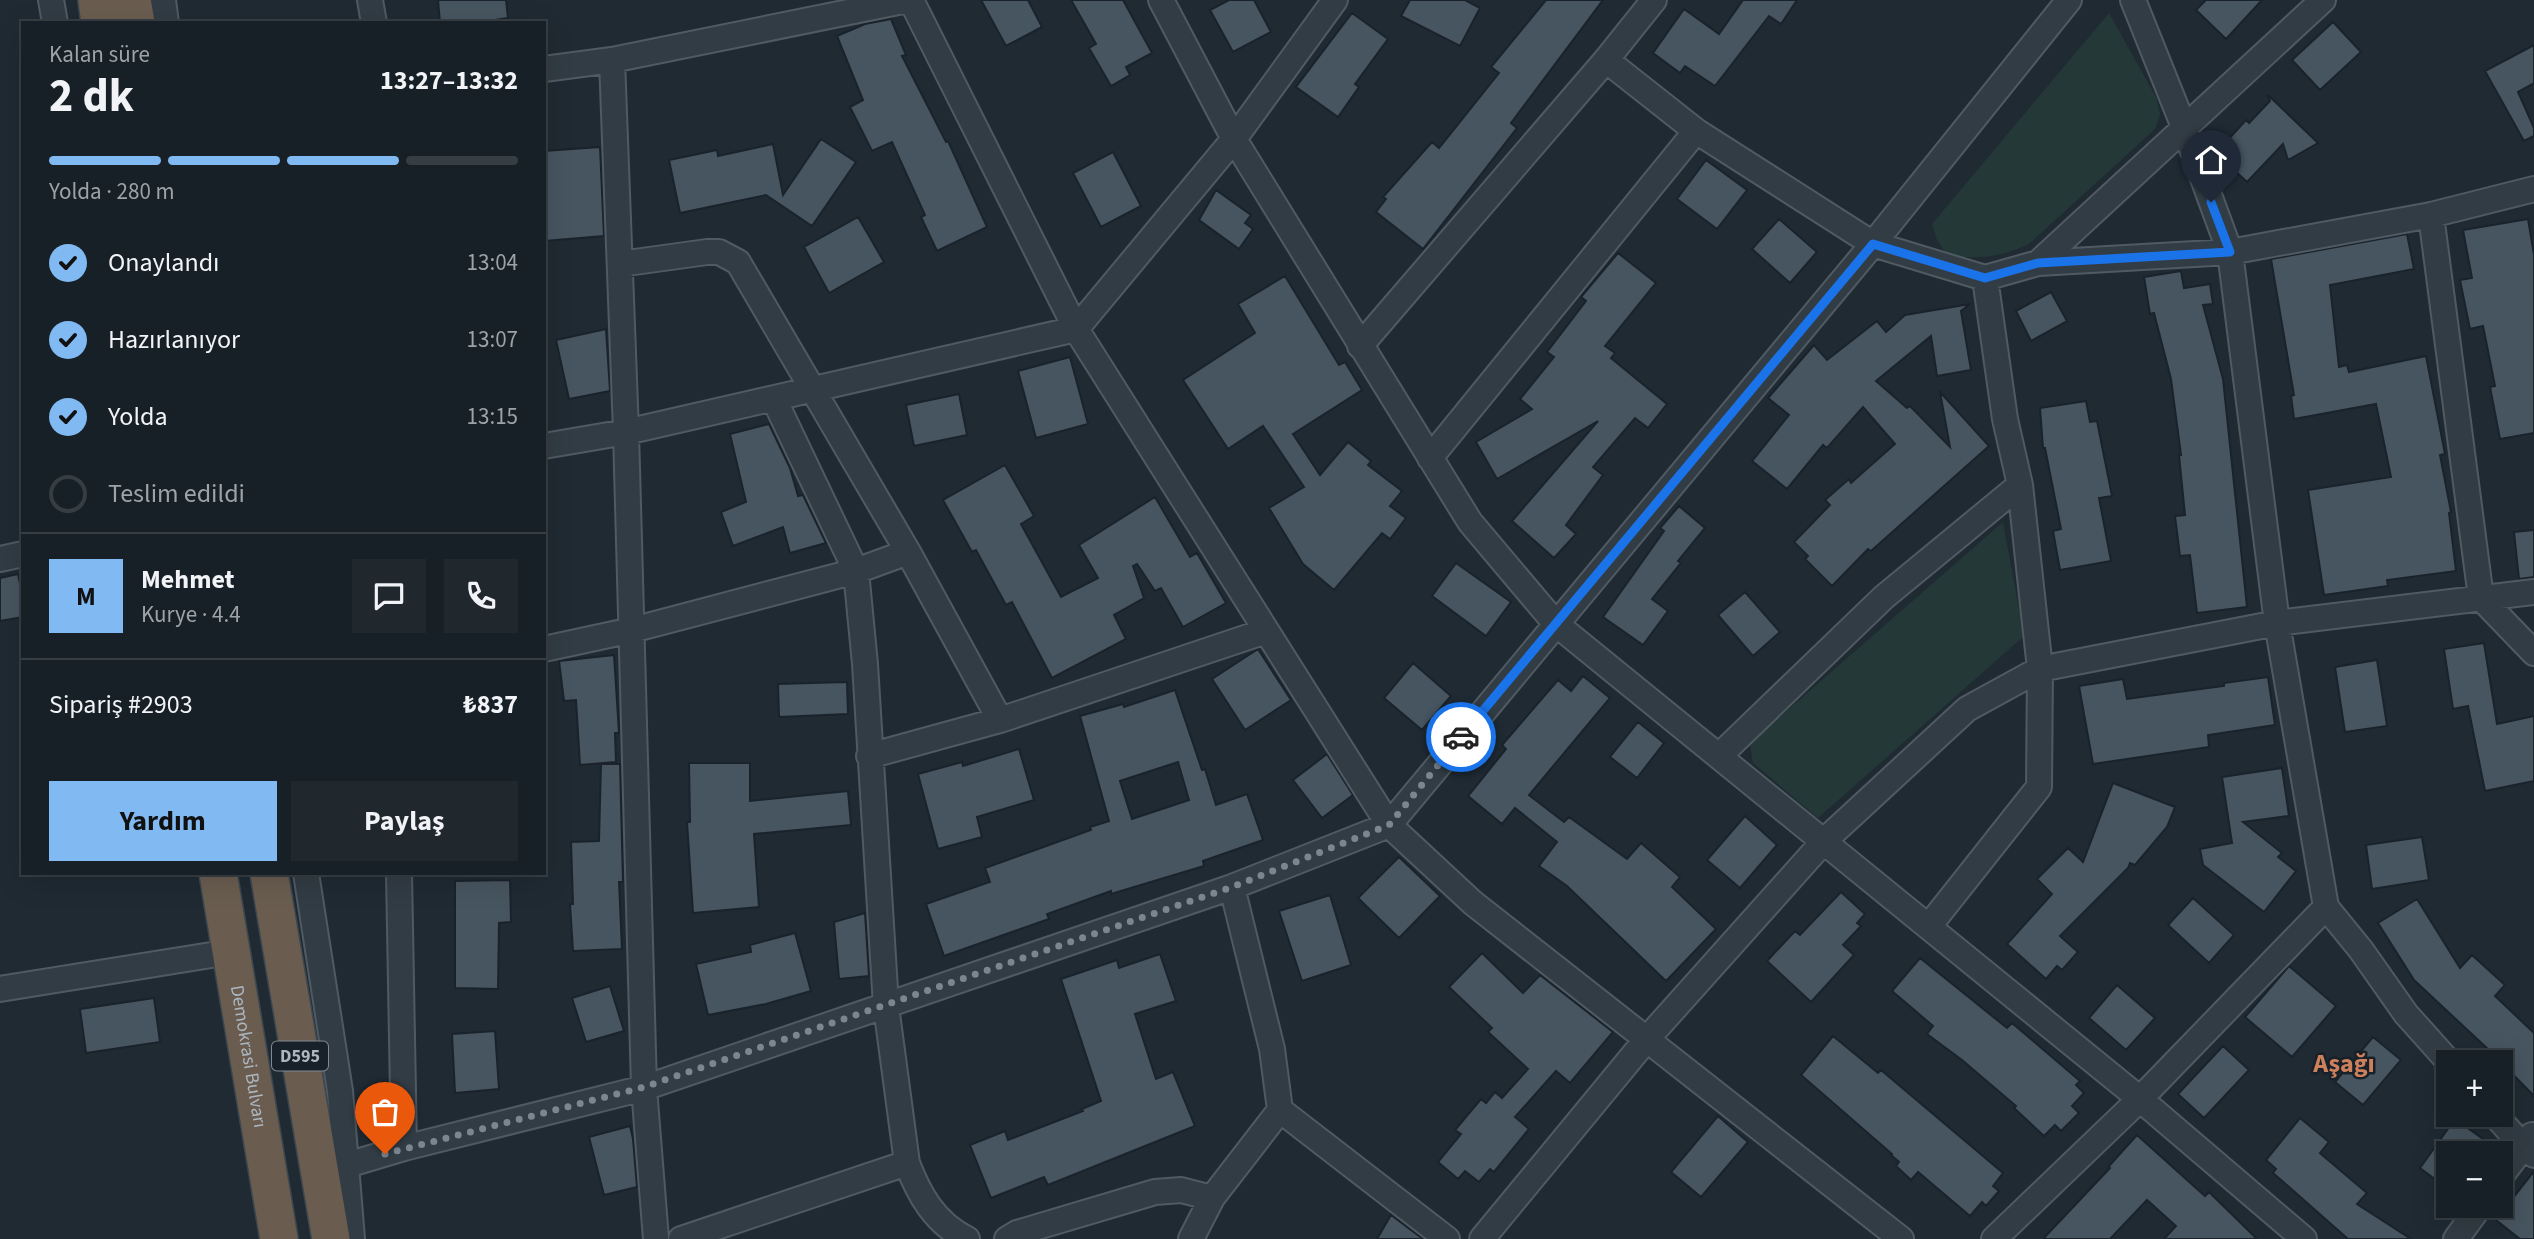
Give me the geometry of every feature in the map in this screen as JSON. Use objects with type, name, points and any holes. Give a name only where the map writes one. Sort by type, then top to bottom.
[{"type":"highway","points":[[97,0],[100,21]]},
{"type":"highway","points":[[132,0],[136,21]]},
{"type":"highway","name":"Demokrasi Bulvarı","points":[[218,875],[279,1239]]},
{"type":"highway","name":"D595","points":[[269,875],[331,1239]]},
{"type":"street","points":[[51,0],[55,21]]},
{"type":"street","points":[[163,0],[166,21]]},
{"type":"street","points":[[370,0],[374,21]]},
{"type":"street","points":[[546,69],[612,60],[909,0],[1076,329],[1389,825],[1473,903],[1901,1239]]},
{"type":"street","points":[[1161,0],[1234,139],[1470,522],[1556,624],[2140,1099],[2304,1239]]},
{"type":"street","points":[[546,446],[626,432],[1076,329],[1234,139],[1335,0]]},
{"type":"street","points":[[1360,346],[1606,60],[1654,0]]},
{"type":"street","points":[[347,1165],[644,1087],[1232,887],[1389,825],[1873,244],[2069,0]]},
{"type":"street","points":[[2133,0],[2230,252],[2277,623],[2326,907],[2361,950],[2406,1014],[2438,1050]]},
{"type":"street","points":[[2038,263],[2323,0]]},
{"type":"street","points":[[612,60],[621,264],[644,1087],[656,1239]]},
{"type":"street","points":[[1606,60],[1696,131],[1873,244],[1985,278],[2038,263],[2230,252],[2431,215],[2534,189]]},
{"type":"street","points":[[1430,458],[1696,131]]},
{"type":"street","points":[[2431,215],[2481,598],[2534,653]]},
{"type":"street","points":[[621,264],[707,252],[728,255],[738,262],[908,552],[1000,720]]},
{"type":"street","points":[[1929,926],[2039,787],[2040,669],[2020,485],[2005,419],[1985,278]]},
{"type":"street","points":[[774,399],[856,571],[865,664],[886,1006],[906,1163],[915,1184],[939,1220],[967,1239]]},
{"type":"street","points":[[1719,756],[1884,597],[2020,485]]},
{"type":"street","points":[[546,649],[632,630],[856,571],[908,552]]},
{"type":"street","points":[[0,559],[21,554]]},
{"type":"street","points":[[1482,1239],[1646,1040],[1824,841],[1967,709],[2040,669],[2277,623],[2534,592]]},
{"type":"street","points":[[869,756],[1000,720],[1266,631]]},
{"type":"street","points":[[306,875],[340,1091],[352,1239]]},
{"type":"street","points":[[399,875],[404,1148]]},
{"type":"street","points":[[1232,887],[1272,1049],[1280,1110],[1447,1239]]},
{"type":"street","points":[[1994,1239],[2140,1099],[2326,907]]},
{"type":"street","points":[[0,989],[230,952]]},
{"type":"street","points":[[1191,1239],[1212,1198],[1280,1110]]},
{"type":"street","points":[[2509,1127],[2530,1145],[2513,1164]]},
{"type":"street","points":[[681,1239],[906,1163]]},
{"type":"street","points":[[1007,1239],[1017,1233],[1155,1192],[1181,1191],[1212,1198]]},
{"type":"street","points":[[2456,1239],[2471,1218]]},
{"type":"green space","points":[[2109,13],[2156,97],[2160,114],[2155,129],[2029,244],[1989,256],[1947,255],[1937,240],[1932,224]]},
{"type":"green space","points":[[2003,522],[2024,636],[1818,818],[1753,763],[1750,743]]},
{"type":"building","points":[[438,0],[506,0],[508,18],[488,21],[440,21]]},
{"type":"building","points":[[981,0],[1028,0],[1042,27],[1006,46]]},
{"type":"building","points":[[1071,0],[1123,0],[1152,53],[1126,67],[1130,75],[1111,86],[1089,48],[1096,44]]},
{"type":"building","points":[[1229,0],[1254,0],[1271,32],[1233,52],[1210,10]]},
{"type":"building","points":[[1410,0],[1465,0],[1480,8],[1460,46],[1401,16]]},
{"type":"building","points":[[1546,0],[1603,0],[1511,123],[1517,128],[1423,249],[1376,212],[1386,199],[1383,197],[1432,142],[1439,148],[1499,73],[1491,67]]},
{"type":"building","points":[[1743,0],[1797,0],[1781,24],[1769,16],[1715,86],[1685,66],[1680,73],[1653,53],[1684,9],[1719,34]]},
{"type":"building","points":[[2206,0],[2262,0],[2226,39],[2196,10]]},
{"type":"building","points":[[1352,13],[1388,39],[1355,84],[1359,87],[1338,117],[1296,87]]},
{"type":"building","points":[[891,19],[906,55],[902,56],[946,142],[948,141],[987,227],[937,251],[921,217],[925,215],[892,142],[872,151],[850,107],[863,100],[837,36],[865,24]]},
{"type":"building","points":[[2333,22],[2361,52],[2320,90],[2292,60]]},
{"type":"building","points":[[2534,45],[2534,83],[2518,92],[2534,128],[2534,136],[2524,141],[2485,71]]},
{"type":"building","points":[[2268,95],[2318,143],[2288,160],[2283,144],[2247,182],[2216,153],[2246,120],[2249,123],[2270,101]]},
{"type":"building","points":[[821,139],[856,162],[812,226],[766,195],[680,213],[669,160],[717,150],[718,156],[773,144],[783,195]]},
{"type":"building","points":[[600,147],[604,236],[546,241],[546,151]]},
{"type":"building","points":[[1113,152],[1141,206],[1101,227],[1073,173]]},
{"type":"building","points":[[1706,160],[1747,190],[1717,229],[1677,199]]},
{"type":"building","points":[[1216,190],[1251,215],[1245,223],[1253,229],[1239,249],[1199,220]]},
{"type":"building","points":[[858,217],[884,262],[829,293],[804,247]]},
{"type":"building","points":[[1779,219],[1817,252],[1790,283],[1752,249]]},
{"type":"building","points":[[2528,219],[2534,255],[2534,433],[2500,439],[2490,387],[2495,386],[2483,326],[2470,329],[2460,280],[2472,278],[2463,230]]},
{"type":"building","points":[[2407,234],[2414,269],[2330,285],[2339,367],[2347,365],[2349,372],[2426,356],[2445,454],[2440,455],[2451,512],[2456,571],[2387,580],[2388,586],[2324,595],[2308,490],[2391,477],[2376,404],[2294,419],[2291,396],[2294,395],[2271,259]]},
{"type":"building","points":[[1618,253],[1656,283],[1605,346],[1615,353],[1611,358],[1667,404],[1648,428],[1635,418],[1593,467],[1603,475],[1566,525],[1576,534],[1554,558],[1512,521],[1598,421],[1497,479],[1476,442],[1532,409],[1520,399],[1554,357],[1547,352],[1586,301],[1581,297]]},
{"type":"building","points":[[2181,271],[2184,288],[2210,284],[2213,304],[2203,305],[2223,379],[2247,607],[2197,613],[2190,555],[2180,556],[2175,516],[2185,515],[2181,455],[2171,379],[2154,313],[2150,314],[2144,277]]},
{"type":"building","points":[[1285,276],[1339,365],[1345,362],[1362,390],[1293,434],[1320,475],[1348,442],[1371,461],[1368,465],[1402,491],[1390,506],[1406,518],[1390,539],[1382,533],[1334,590],[1303,564],[1269,508],[1304,487],[1263,426],[1228,449],[1183,380],[1255,333],[1238,304]]},
{"type":"building","points":[[2051,292],[2067,321],[2031,341],[2016,311]]},
{"type":"building","points":[[1970,304],[1961,311],[1971,370],[1937,376],[1931,336],[1876,381],[1907,408],[1910,406],[1950,447],[1940,392],[1989,446],[1871,551],[1868,549],[1832,586],[1805,559],[1808,556],[1794,542],[1830,505],[1825,500],[1849,479],[1851,483],[1895,444],[1863,407],[1827,448],[1823,445],[1787,489],[1752,461],[1789,415],[1768,398],[1814,345],[1827,360],[1877,321],[1886,332],[1905,315]]},
{"type":"building","points":[[606,329],[610,391],[569,399],[556,340]]},
{"type":"building","points":[[1070,357],[1088,424],[1036,438],[1018,371]]},
{"type":"building","points":[[959,394],[967,435],[914,446],[906,405]]},
{"type":"building","points":[[2086,401],[2090,422],[2097,421],[2112,496],[2099,498],[2111,561],[2060,570],[2053,531],[2061,529],[2043,448],[2040,408]]},
{"type":"building","points":[[769,424],[790,468],[798,496],[803,495],[826,543],[790,553],[783,527],[733,546],[721,512],[746,502],[730,434]]},
{"type":"building","points":[[1005,465],[1034,516],[1021,524],[1061,597],[1098,578],[1079,545],[1155,497],[1190,557],[1197,553],[1226,603],[1183,627],[1161,588],[1155,591],[1137,564],[1133,566],[1144,598],[1114,615],[1126,639],[1052,678],[1012,602],[1006,605],[976,550],[972,552],[943,500]]},
{"type":"building","points":[[1679,506],[1705,528],[1652,599],[1668,611],[1643,645],[1603,617],[1664,531],[1660,528]]},
{"type":"building","points":[[2534,530],[2534,577],[2519,579],[2514,532]]},
{"type":"building","points":[[1456,563],[1511,602],[1486,636],[1432,596]]},
{"type":"building","points":[[18,574],[21,617],[0,621],[0,578]]},
{"type":"building","points":[[1745,592],[1780,632],[1753,656],[1718,615]]},
{"type":"building","points":[[2484,643],[2497,724],[2534,716],[2534,781],[2485,791],[2468,706],[2453,709],[2444,649]]},
{"type":"building","points":[[1258,649],[1291,700],[1245,730],[1212,679]]},
{"type":"building","points":[[614,655],[619,733],[615,733],[616,762],[580,765],[576,700],[564,701],[559,661]]},
{"type":"building","points":[[2377,660],[2387,726],[2345,732],[2335,667]]},
{"type":"building","points":[[1413,663],[1451,696],[1422,730],[1384,698]]},
{"type":"building","points":[[1583,676],[1610,698],[1529,795],[1564,822],[1569,817],[1627,859],[1641,843],[1680,877],[1672,887],[1716,929],[1666,981],[1567,886],[1539,866],[1557,842],[1515,808],[1502,824],[1468,796],[1506,749],[1502,745],[1558,680],[1571,691]]},
{"type":"building","points":[[2268,677],[2275,725],[2208,735],[2209,747],[2093,764],[2079,686],[2123,679],[2127,699],[2224,686],[2224,683]]},
{"type":"building","points":[[847,682],[848,714],[779,717],[778,684]]},
{"type":"building","points":[[1175,690],[1216,805],[1247,794],[1263,840],[1203,861],[1204,866],[1111,894],[1111,891],[1047,914],[1049,919],[944,956],[926,904],[990,882],[985,868],[1109,821],[1080,716],[1123,704],[1124,707]],"holes":[[[1178,762],[1189,800],[1132,819],[1120,781]]]},
{"type":"building","points":[[1638,722],[1664,743],[1637,778],[1610,757]]},
{"type":"building","points":[[1019,749],[1034,800],[977,817],[982,837],[938,849],[918,774],[962,762],[963,766]]},
{"type":"building","points":[[1327,754],[1353,795],[1322,818],[1293,780]]},
{"type":"building","points":[[689,763],[750,763],[750,801],[848,791],[851,825],[754,834],[759,907],[693,913],[687,822],[690,822]]},
{"type":"building","points":[[601,764],[620,764],[623,882],[619,882],[622,949],[573,951],[570,904],[573,904],[571,842],[599,841]]},
{"type":"building","points":[[2282,768],[2289,816],[2243,822],[2282,853],[2278,857],[2296,871],[2264,912],[2203,865],[2200,849],[2232,843],[2222,777]]},
{"type":"building","points":[[2113,783],[2175,807],[2167,827],[2135,865],[2130,863],[2060,936],[2078,952],[2062,970],[2057,966],[2046,979],[2007,944],[2052,894],[2037,879],[2068,848],[2083,862]]},
{"type":"building","points":[[1745,816],[1777,845],[1740,888],[1707,860]]},
{"type":"building","points":[[2422,837],[2429,880],[2372,889],[2366,845]]},
{"type":"building","points":[[1399,857],[1440,896],[1399,938],[1358,898]]},
{"type":"building","points":[[510,880],[511,922],[499,923],[498,989],[455,988],[455,881]]},
{"type":"building","points":[[1841,892],[1865,914],[1857,923],[1861,926],[1843,945],[1854,955],[1811,1002],[1767,961],[1795,931],[1800,935]]},
{"type":"building","points":[[1330,895],[1351,965],[1302,981],[1279,911]]},
{"type":"building","points":[[2193,898],[2234,935],[2209,963],[2168,925]]},
{"type":"building","points":[[2417,899],[2460,968],[2472,955],[2505,985],[2495,996],[2534,1033],[2534,1096],[2513,1075],[2513,1050],[2489,1050],[2414,980],[2378,923]]},
{"type":"building","points":[[865,913],[869,976],[839,979],[834,922]]},
{"type":"building","points":[[795,933],[811,991],[766,1004],[708,1015],[696,964],[751,952],[750,945]]},
{"type":"building","points":[[1482,953],[1523,993],[1540,975],[1613,1032],[1570,1083],[1556,1071],[1515,1117],[1529,1129],[1494,1172],[1490,1169],[1479,1182],[1465,1171],[1458,1179],[1438,1162],[1461,1134],[1455,1130],[1481,1099],[1486,1103],[1495,1092],[1502,1098],[1528,1069],[1488,1032],[1492,1028],[1449,987]]},
{"type":"building","points":[[1160,954],[1176,1001],[1135,1014],[1156,1079],[1173,1072],[1195,1126],[1048,1185],[1044,1177],[991,1198],[970,1145],[1005,1131],[1008,1140],[1083,1111],[1082,1109],[1101,1101],[1061,979],[1117,960],[1119,968]]},
{"type":"building","points":[[1920,958],[2007,1028],[2012,1023],[2080,1081],[2076,1085],[2084,1093],[2072,1106],[2079,1113],[2061,1131],[2055,1125],[2044,1136],[2014,1108],[2016,1106],[1927,1034],[1933,1026],[1892,991]]},
{"type":"building","points":[[2289,966],[2336,1006],[2292,1057],[2245,1017]]},
{"type":"building","points":[[2117,985],[2155,1018],[2126,1050],[2089,1018]]},
{"type":"building","points":[[610,986],[624,1031],[586,1042],[572,998]]},
{"type":"building","points":[[154,998],[160,1042],[86,1053],[80,1009]]},
{"type":"building","points":[[495,1031],[499,1089],[455,1093],[452,1034]]},
{"type":"building","points":[[1833,1036],[1878,1073],[1881,1070],[2003,1173],[1993,1186],[1999,1191],[1986,1206],[1982,1202],[1970,1216],[1918,1172],[1911,1180],[1896,1166],[1899,1162],[1892,1154],[1801,1075]]},
{"type":"building","points":[[2373,1037],[2401,1060],[2363,1105],[2335,1082]]},
{"type":"building","points":[[2223,1046],[2249,1070],[2204,1118],[2178,1094]]},
{"type":"building","points":[[1718,1116],[1748,1142],[1701,1197],[1671,1172]]},
{"type":"building","points":[[2300,1118],[2329,1142],[2320,1153],[2367,1193],[2357,1204],[2411,1239],[2348,1239],[2273,1173],[2276,1169],[2266,1160]]},
{"type":"building","points":[[630,1126],[637,1187],[604,1195],[589,1137]]},
{"type":"building","points":[[2449,1127],[2466,1127],[2483,1139],[2481,1141],[2439,1141]]},
{"type":"building","points":[[2137,1135],[2205,1196],[2209,1192],[2257,1239],[2164,1239],[2176,1226],[2147,1200],[2110,1239],[2043,1239]]},
{"type":"building","points":[[2436,1146],[2436,1180],[2420,1168]]},
{"type":"building","points":[[2534,1171],[2534,1239],[2520,1239],[2496,1220],[2513,1218],[2513,1198]]},
{"type":"building","points":[[1391,1215],[1423,1239],[1377,1239]]},
{"type":"way so far","points":[[385,1154],[644,1087],[1232,887],[1389,825],[1461,737]]},
{"type":"district","name":"Aşağı","points":[[2344,1063]]},
{"type":"route","points":[[1461,737],[1873,244],[1985,278],[2038,263],[2230,252],[2211,202]]}]
